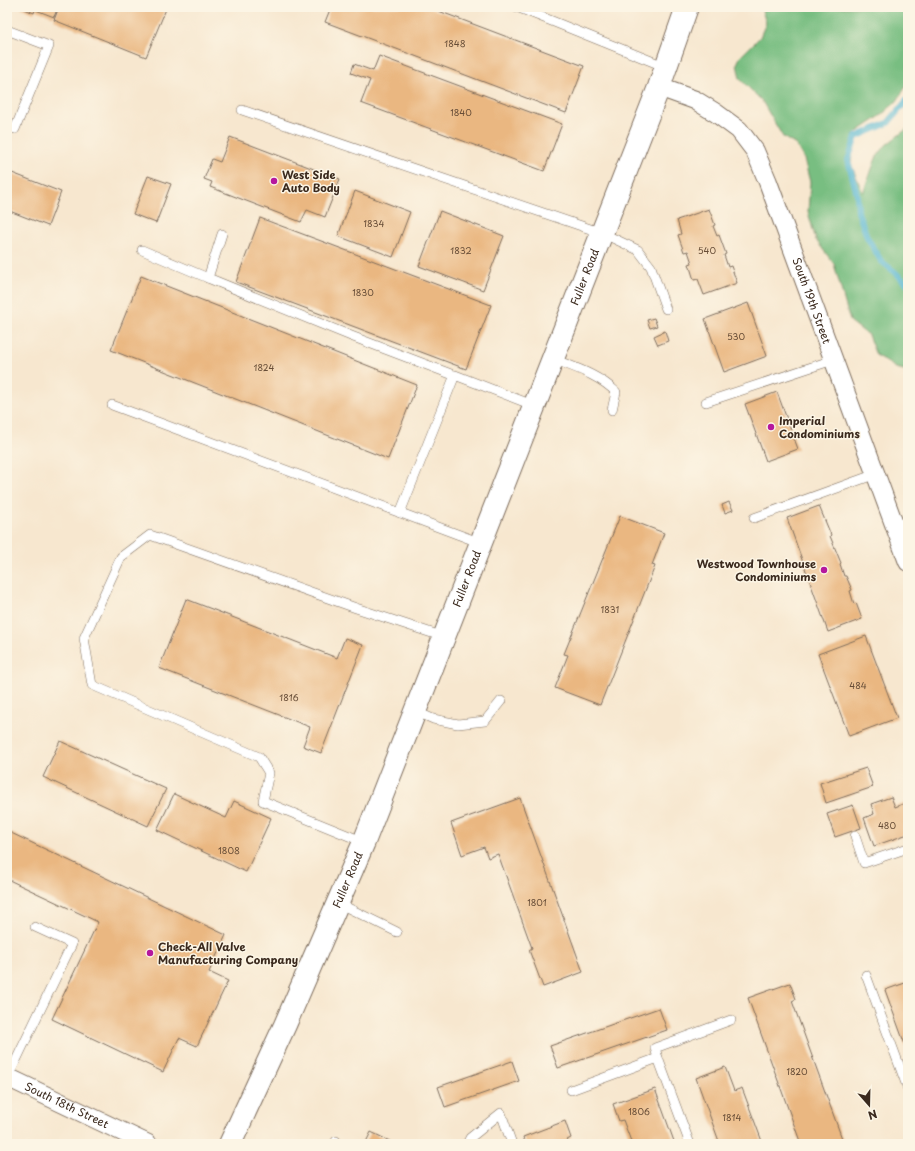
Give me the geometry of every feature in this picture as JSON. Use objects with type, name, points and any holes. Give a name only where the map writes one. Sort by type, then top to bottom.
[{"type":"street","name":"Fuller Road","points":[[230,1144],[285,1026],[364,842],[602,233],[662,77],[687,7]]},
{"type":"street","name":"South 19th Street","points":[[662,77],[739,130],[755,151],[768,182],[908,562]]},
{"type":"street","name":"South 18th Street","points":[[8,1077],[148,1144]]},
{"type":"lane","points":[[517,7],[662,77]]},
{"type":"lane","points":[[7,30],[49,46],[15,129],[7,126]]},
{"type":"lane","points":[[242,110],[602,233],[638,250],[651,267],[666,309]]},
{"type":"lane","points":[[208,278],[222,234]]},
{"type":"lane","points":[[142,250],[344,333],[535,406]]},
{"type":"lane","points":[[553,359],[584,371],[606,382],[616,392],[612,410]]},
{"type":"lane","points":[[706,402],[833,360]]},
{"type":"lane","points":[[400,513],[455,375],[456,376]]},
{"type":"lane","points":[[112,405],[481,543]]},
{"type":"lane","points":[[754,518],[876,474]]},
{"type":"lane","points":[[364,842],[263,801],[269,773],[259,757],[92,685],[84,638],[121,557],[150,535],[356,608],[444,637]]},
{"type":"lane","points":[[415,711],[433,718],[458,724],[485,721],[501,701]]},
{"type":"lane","points":[[854,836],[864,863],[908,848]]},
{"type":"lane","points":[[338,903],[396,932]]},
{"type":"lane","points":[[8,1077],[72,944],[35,927]]},
{"type":"lane","points":[[866,976],[908,1089]]},
{"type":"lane","points":[[690,1144],[655,1048],[731,1020]]},
{"type":"lane","points":[[571,1090],[658,1058]]},
{"type":"lane","points":[[467,1144],[470,1138],[501,1114],[512,1144]]},
{"type":"green space","points":[[761,7],[908,7],[908,83],[897,101],[879,117],[854,134],[851,164],[863,193],[876,158],[886,145],[908,128],[908,371],[896,368],[876,355],[868,335],[850,321],[834,264],[816,240],[808,212],[810,182],[804,159],[796,145],[783,137],[762,101],[740,79],[737,64],[740,57],[760,37],[766,23]]},
{"type":"building","points":[[20,7],[36,7],[34,13]]},
{"type":"building","points":[[37,7],[58,7],[54,17],[36,10]]},
{"type":"building","points":[[59,7],[160,7],[166,9],[146,57],[54,20]]},
{"type":"building","points":[[331,7],[428,7],[584,66],[566,113],[325,22]]},
{"type":"building","points":[[379,56],[562,124],[544,171],[361,103],[370,80],[351,73],[354,64],[373,71]]},
{"type":"building","name":"West Side Auto Body","points":[[230,137],[340,179],[325,217],[307,210],[301,222],[210,187],[212,182],[204,179],[212,159],[220,162]]},
{"type":"building","points":[[7,171],[61,192],[48,226],[7,210]]},
{"type":"building","points":[[148,176],[171,184],[156,223],[133,214]]},
{"type":"building","points":[[355,191],[410,212],[393,257],[338,236]]},
{"type":"building","points":[[709,209],[715,225],[713,226],[717,236],[719,235],[726,254],[724,255],[728,267],[731,266],[737,283],[704,295],[698,279],[694,280],[689,264],[692,263],[688,251],[684,252],[678,235],[681,234],[677,220]]},
{"type":"building","points":[[440,211],[504,236],[483,290],[419,266]]},
{"type":"building","points":[[260,218],[491,305],[466,369],[236,282]]},
{"type":"building","points":[[141,276],[417,385],[388,459],[111,350]]},
{"type":"building","points":[[748,303],[767,356],[724,372],[705,319]]},
{"type":"building","points":[[654,318],[657,326],[650,328],[647,320]]},
{"type":"building","points":[[665,331],[668,341],[658,345],[654,336]]},
{"type":"building","name":"Imperial Condominiums","points":[[777,392],[798,449],[766,461],[745,404]]},
{"type":"building","points":[[729,502],[733,510],[725,513],[722,505]]},
{"type":"building","name":"Westwood Townhouse Condominiums","points":[[819,506],[841,563],[844,576],[846,576],[852,590],[850,591],[854,604],[856,603],[862,619],[828,632],[787,518]]},
{"type":"building","points":[[620,516],[664,533],[652,565],[655,566],[600,705],[555,688],[568,655],[564,654]]},
{"type":"building","points":[[186,599],[337,658],[345,638],[363,645],[321,753],[303,746],[310,727],[159,668]]},
{"type":"building","points":[[866,636],[897,718],[849,736],[818,654]]},
{"type":"building","points":[[60,741],[166,789],[148,826],[43,777]]},
{"type":"building","points":[[866,768],[873,787],[826,803],[820,783]]},
{"type":"building","points":[[174,794],[226,818],[234,801],[271,818],[246,872],[157,830]]},
{"type":"building","points":[[891,797],[895,807],[908,802],[908,834],[874,846],[864,818],[874,814],[871,804]]},
{"type":"building","points":[[520,798],[583,972],[543,987],[529,950],[532,948],[498,854],[488,858],[484,847],[462,855],[451,823]]},
{"type":"building","points":[[853,805],[861,828],[835,837],[827,814]]},
{"type":"building","name":"Check-All Valve Manufacturing Company","points":[[7,831],[226,935],[209,972],[228,981],[197,1046],[179,1038],[163,1072],[52,1019],[98,922],[7,879]]},
{"type":"building","points":[[790,983],[796,999],[792,1001],[844,1144],[801,1144],[748,998]]},
{"type":"building","points":[[905,983],[908,992],[908,1053],[885,990]]},
{"type":"building","points":[[659,1008],[667,1030],[558,1068],[550,1046]]},
{"type":"building","points":[[512,1061],[519,1081],[445,1107],[438,1087]]},
{"type":"building","points":[[725,1067],[734,1091],[742,1088],[763,1144],[720,1144],[696,1078]]},
{"type":"building","points":[[655,1089],[675,1144],[632,1144],[623,1120],[619,1121],[613,1104]]},
{"type":"building","points":[[565,1121],[571,1138],[567,1140],[569,1144],[526,1144],[523,1137]]},
{"type":"building","points":[[371,1132],[396,1144],[365,1144]]},
{"type":"waterway","points":[[908,99],[888,123],[856,137],[848,160],[857,194],[858,212],[867,237],[881,261],[908,284]]},
{"type":"place","name":"West Side Auto Body","points":[[274,181]]},
{"type":"place","name":"Imperial Condominiums","points":[[771,427]]},
{"type":"place","name":"Westwood Townhouse Condominiums","points":[[824,570]]},
{"type":"place","name":"Check-All Valve Manufacturing Company","points":[[150,953]]}]
